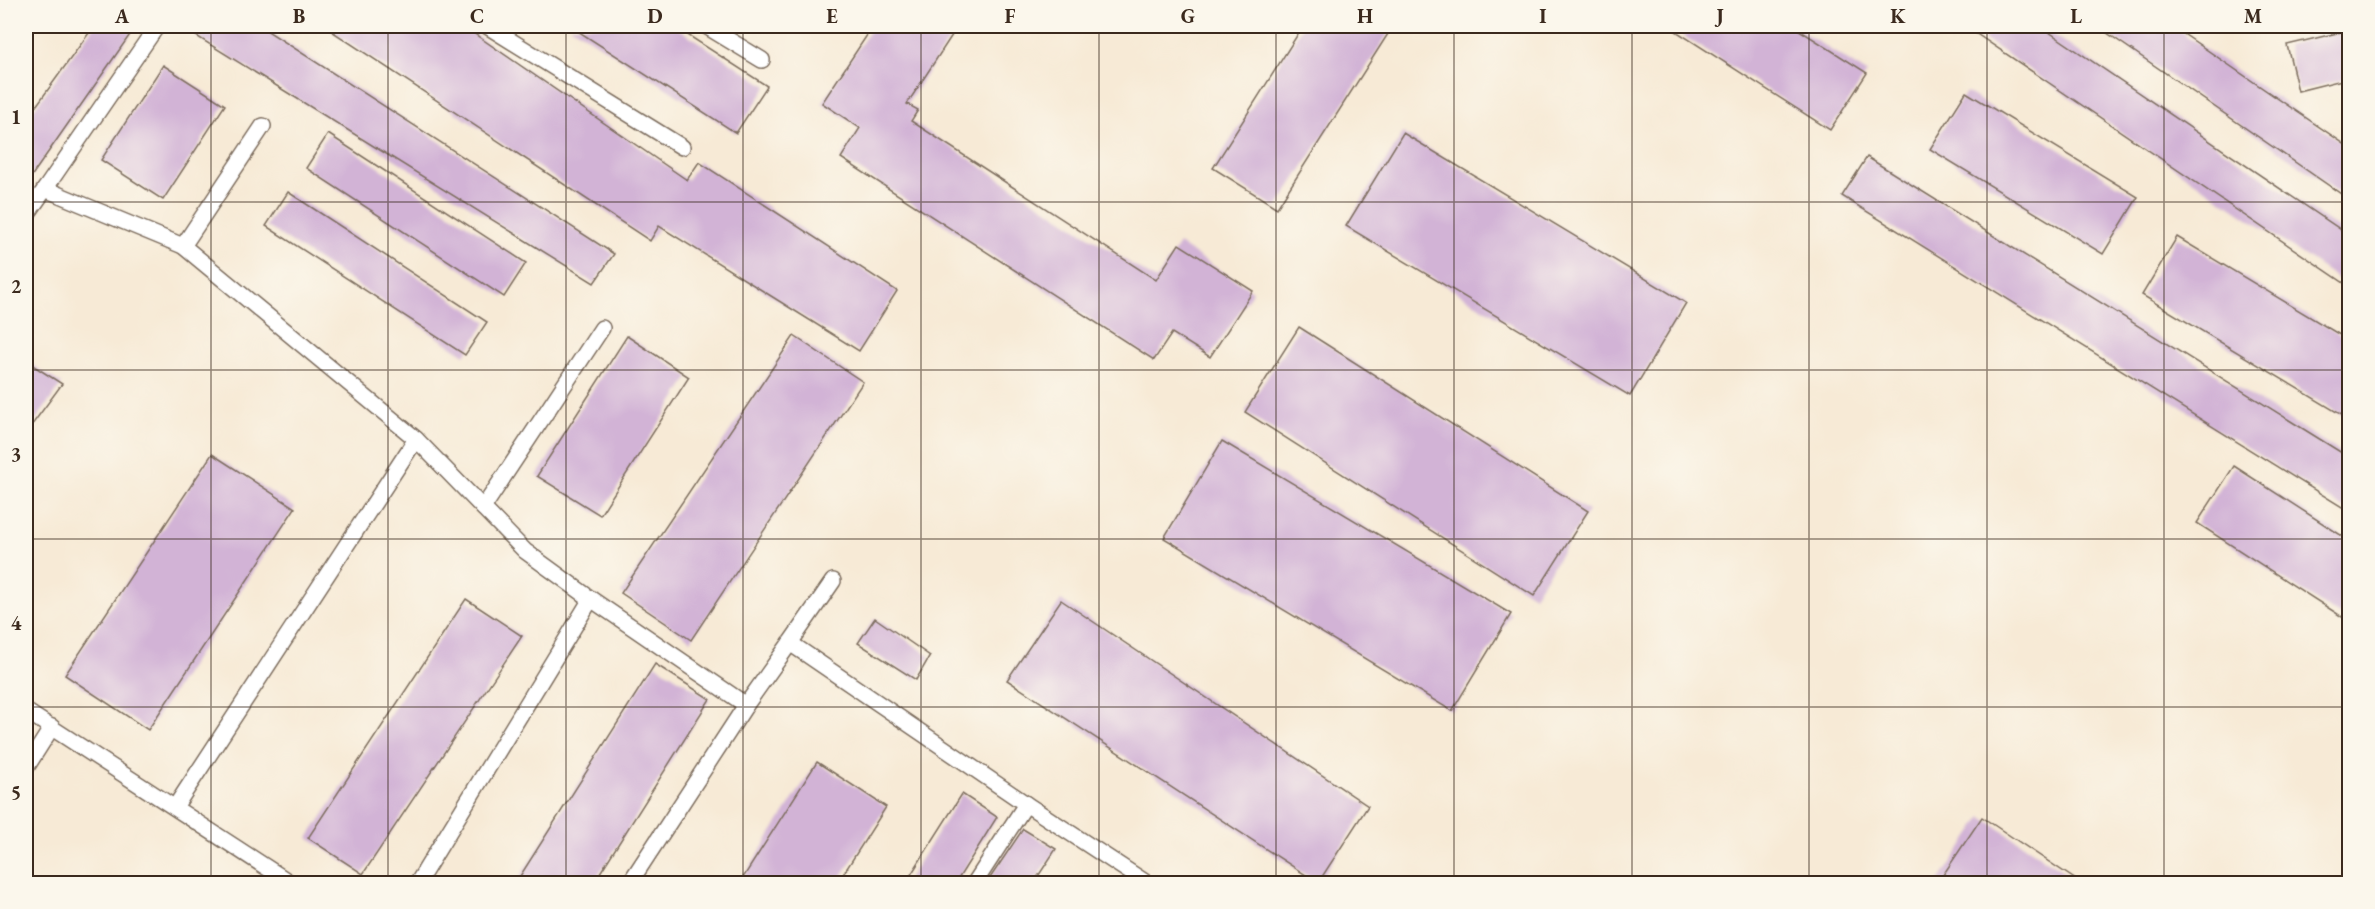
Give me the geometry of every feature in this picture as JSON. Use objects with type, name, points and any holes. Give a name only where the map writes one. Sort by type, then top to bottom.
[{"type":"lane","points":[[26,216],[157,26]]},
{"type":"lane","points":[[487,26],[682,147]]},
{"type":"lane","points":[[706,26],[762,60]]},
{"type":"lane","points":[[183,246],[263,126]]},
{"type":"lane","points":[[45,189],[183,246],[416,439],[525,551],[746,705]]},
{"type":"lane","points":[[483,508],[602,328]]},
{"type":"lane","points":[[175,807],[416,439]]},
{"type":"lane","points":[[629,884],[746,705],[833,581]]},
{"type":"lane","points":[[417,884],[591,598]]},
{"type":"lane","points":[[790,643],[1148,884]]},
{"type":"lane","points":[[26,711],[292,884]]},
{"type":"lane","points":[[26,768],[52,727]]},
{"type":"lane","points":[[974,884],[1026,804]]},
{"type":"building","points":[[94,26],[136,26],[26,184],[26,120]]},
{"type":"building","points":[[187,26],[260,26],[614,254],[594,283],[185,29]]},
{"type":"building","points":[[324,26],[463,26],[687,180],[699,162],[897,291],[859,351],[659,226],[650,241]]},
{"type":"building","points":[[570,26],[674,26],[767,86],[736,133]]},
{"type":"building","points":[[873,26],[958,26],[907,104],[918,110],[911,121],[1156,280],[1179,244],[1253,291],[1210,357],[1172,333],[1154,360],[841,158],[860,128],[822,103]]},
{"type":"building","points":[[1303,26],[1393,26],[1277,208],[1213,168]]},
{"type":"building","points":[[1668,26],[1793,26],[1867,73],[1830,130]]},
{"type":"building","points":[[1965,26],[2040,26],[2350,236],[2350,287]]},
{"type":"building","points":[[2097,26],[2172,26],[2350,148],[2350,200]]},
{"type":"building","points":[[2350,30],[2350,78],[2298,91],[2287,45]]},
{"type":"building","points":[[163,65],[225,105],[163,200],[101,160]]},
{"type":"building","points":[[1966,92],[2138,197],[2103,254],[1930,149]]},
{"type":"building","points":[[1403,133],[1686,303],[1630,396],[1346,226]]},
{"type":"building","points":[[328,134],[526,263],[504,297],[306,168]]},
{"type":"building","points":[[1867,157],[2350,458],[2350,512],[1842,196]]},
{"type":"building","points":[[288,192],[487,322],[465,355],[266,226]]},
{"type":"building","points":[[2177,237],[2350,341],[2350,420],[2142,295]]},
{"type":"building","points":[[1299,327],[1588,511],[1534,596],[1245,412]]},
{"type":"building","points":[[627,336],[689,377],[600,515],[537,476]]},
{"type":"building","points":[[794,336],[863,382],[691,640],[621,593]]},
{"type":"building","points":[[26,361],[62,384],[26,433]]},
{"type":"building","points":[[1222,441],[1511,614],[1452,711],[1164,538]]},
{"type":"building","points":[[212,454],[295,508],[148,730],[65,675]]},
{"type":"building","points":[[2234,466],[2350,541],[2350,622],[2197,523]]},
{"type":"building","points":[[466,599],[522,636],[363,874],[308,838]]},
{"type":"building","points":[[1061,600],[1368,806],[1318,883],[1007,680]]},
{"type":"building","points":[[875,618],[930,656],[916,680],[858,643]]},
{"type":"building","points":[[655,664],[710,699],[593,884],[515,884]]},
{"type":"building","points":[[817,762],[886,807],[837,884],[739,884]]},
{"type":"building","points":[[962,794],[997,817],[955,884],[905,884]]},
{"type":"building","points":[[1982,817],[2082,884],[1937,884]]},
{"type":"building","points":[[1023,829],[1056,849],[1033,884],[986,884]]}]
